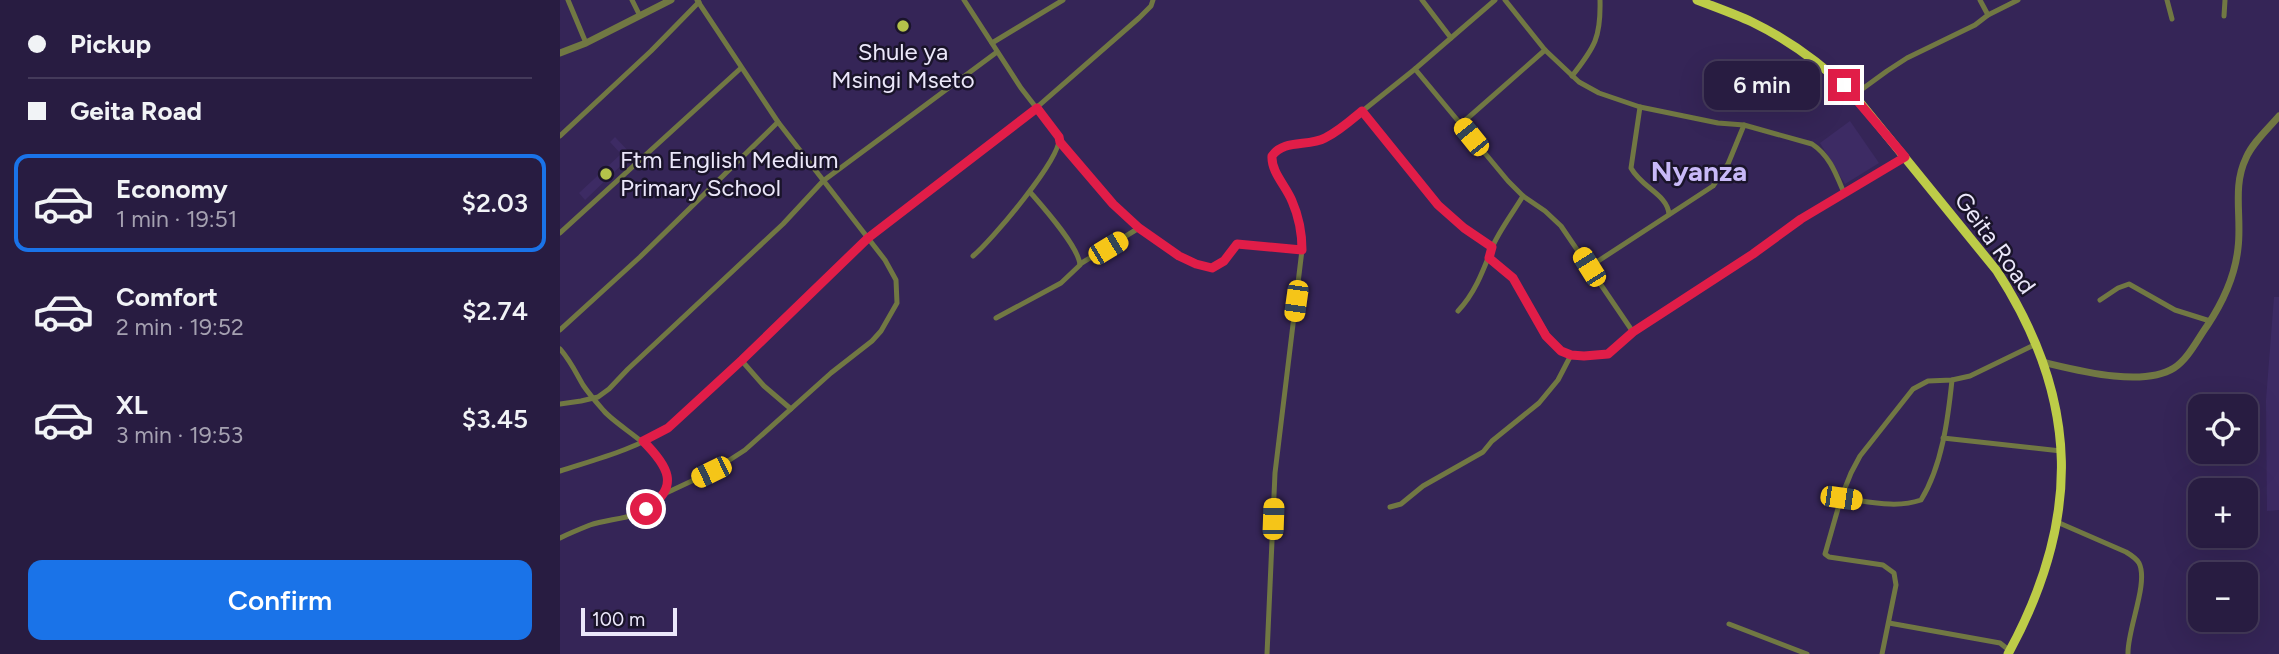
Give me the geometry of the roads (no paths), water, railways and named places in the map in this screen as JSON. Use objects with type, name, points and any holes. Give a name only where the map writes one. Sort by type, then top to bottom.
[{"type":"highway","name":"Geita Road","points":[[1696,0],[1752,22],[1783,39],[1833,75],[1854,95],[1905,157],[1997,271],[2016,300],[2036,344],[2053,395],[2063,464],[2051,552],[2033,603],[2009,652]]},
{"type":"street","points":[[568,0],[586,43]]},
{"type":"street","points":[[632,0],[640,16]]},
{"type":"street","points":[[560,53],[586,43],[671,0]]},
{"type":"street","points":[[964,0],[1060,142],[1113,204],[1139,228],[1179,256],[1209,268],[1220,264],[1237,244],[1302,250]]},
{"type":"street","points":[[992,43],[1063,0]]},
{"type":"street","points":[[560,471],[643,441],[668,428],[868,238],[1037,108],[1139,18],[1151,6],[1153,0]]},
{"type":"street","points":[[1422,0],[1451,38]]},
{"type":"street","points":[[1267,654],[1275,473],[1302,250],[1296,209],[1273,166],[1272,156],[1281,147],[1322,139],[1340,129],[1495,0]]},
{"type":"street","points":[[1505,0],[1545,50],[1572,76],[1599,93],[1640,107],[1718,123],[1744,125],[1812,144],[1822,151],[1831,164],[1844,193]]},
{"type":"street","points":[[1572,76],[1596,41],[1600,26],[1600,0]]},
{"type":"street","points":[[1980,0],[1988,15]]},
{"type":"street","points":[[1854,95],[1897,64],[2018,0]]},
{"type":"street","points":[[2167,0],[2172,19]]},
{"type":"street","points":[[2224,16],[2225,0]]},
{"type":"street","points":[[560,136],[651,51],[698,1],[778,122],[885,260],[896,280],[897,303],[872,341],[745,450],[711,472],[664,494],[655,504],[638,513],[590,525],[560,538]]},
{"type":"street","points":[[1461,124],[1545,50]]},
{"type":"street","points":[[560,404],[594,398],[609,389],[805,202],[823,181],[997,52]]},
{"type":"street","points":[[560,233],[741,68]]},
{"type":"street","points":[[1415,69],[1495,167],[1523,196],[1561,226],[1633,332]]},
{"type":"street","points":[[1640,107],[1632,168],[1641,182],[1666,202],[1670,214]]},
{"type":"street","points":[[1362,111],[1438,205],[1464,228],[1492,247]]},
{"type":"street","points":[[2042,362],[2092,373],[2138,377],[2159,374],[2180,363],[2210,321],[2229,288],[2238,248],[2238,185],[2241,170],[2252,148],[2279,116]]},
{"type":"street","points":[[560,330],[640,257],[778,122]]},
{"type":"street","points":[[1589,267],[1713,186],[1728,164],[1744,125]]},
{"type":"street","points":[[973,256],[1030,192],[1051,162],[1060,142]]},
{"type":"street","points":[[1489,258],[1513,278],[1553,344],[1561,351],[1571,355],[1608,354],[1633,332],[1753,254],[1801,219],[1905,157]]},
{"type":"street","points":[[1030,192],[1079,257],[1080,264]]},
{"type":"street","points":[[1458,311],[1472,295],[1492,247],[1523,196]]},
{"type":"street","points":[[996,318],[1061,283],[1071,276],[1080,264],[1139,228]]},
{"type":"street","points":[[2100,300],[2129,284],[2175,310],[2210,321]]},
{"type":"street","points":[[1882,654],[1896,580],[1891,569],[1875,563],[1826,555],[1841,498],[1860,456],[1913,389],[1928,381],[1952,380],[1978,373],[2036,344]]},
{"type":"street","points":[[560,349],[594,398],[619,425],[643,441],[661,459],[667,470],[668,481],[664,494]]},
{"type":"street","points":[[1390,507],[1405,502],[1423,486],[1483,452],[1551,390],[1571,355]]},
{"type":"street","points":[[742,360],[764,386],[791,409]]},
{"type":"street","points":[[1841,498],[1881,504],[1921,500],[1943,438],[1952,380]]},
{"type":"street","points":[[1943,438],[2061,452]]},
{"type":"street","points":[[2057,522],[2126,552],[2140,564],[2141,581],[2128,654]]},
{"type":"street","points":[[1889,623],[2000,643],[2009,652]]},
{"type":"street","points":[[1729,624],[1807,654]]},
{"type":"place","name":"Shule ya Msingi Mseto","points":[[903,26]]},
{"type":"place","name":"Ftm English Medium Primary School","points":[[606,174]]},
{"type":"district","name":"Nyanza","points":[[1699,171]]}]
